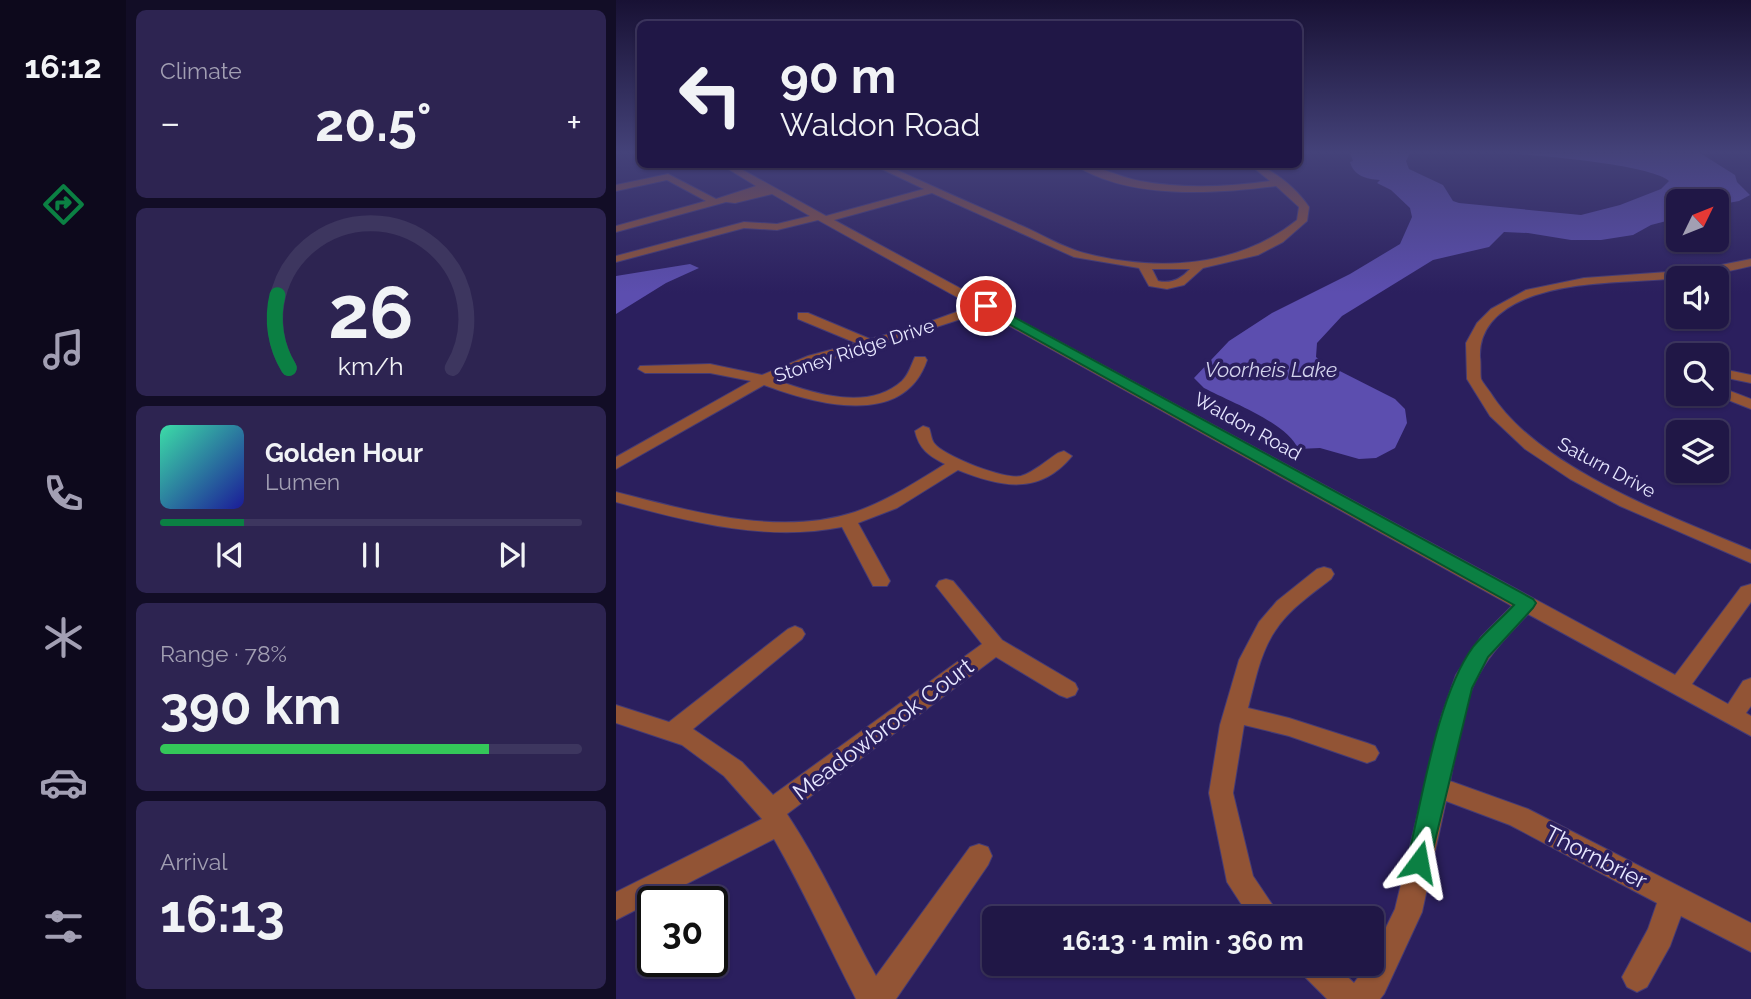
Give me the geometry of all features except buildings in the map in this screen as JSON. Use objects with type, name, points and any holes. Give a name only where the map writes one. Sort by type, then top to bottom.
[{"type":"street","points":[[710,200],[714,202]]},
{"type":"street","points":[[616,229],[724,200]]},
{"type":"street","name":"Waldon Road","points":[[788,200],[1742,722]]},
{"type":"street","points":[[616,259],[744,225],[777,226],[885,200]]},
{"type":"street","points":[[954,200],[1078,256],[1110,263],[1144,266],[1199,264],[1239,256],[1266,246],[1283,237],[1302,221],[1304,207],[1299,200]]},
{"type":"street","name":"Saturn Drive","points":[[1751,262],[1711,270],[1572,284],[1530,293],[1494,311],[1476,331],[1471,366],[1478,387],[1490,407],[1511,430],[1540,453],[1625,500],[1751,557]]},
{"type":"street","points":[[1144,266],[1153,283],[1170,286],[1184,281],[1199,264]]},
{"type":"street","name":"Stoney Ridge Drive","points":[[616,464],[761,381],[813,359],[927,327],[986,306]]},
{"type":"street","points":[[803,316],[869,344]]},
{"type":"street","points":[[645,369],[712,369],[835,403],[855,402],[899,391],[915,378],[920,360]]},
{"type":"street","points":[[1729,374],[1751,379]]},
{"type":"street","points":[[1729,395],[1751,404]]},
{"type":"street","points":[[923,431],[928,447],[956,464],[1017,482],[1064,456]]},
{"type":"street","points":[[616,496],[664,510],[730,523],[800,526],[847,520],[912,493],[956,464]]},
{"type":"street","points":[[847,520],[880,581]]},
{"type":"street","points":[[1259,906],[1241,882],[1221,793],[1235,714],[1247,668],[1266,627],[1284,606],[1324,574]]},
{"type":"street","points":[[946,586],[995,646],[1067,689]]},
{"type":"street","points":[[1678,687],[1751,591]]},
{"type":"street","points":[[1359,999],[1374,984],[1408,912],[1452,718],[1467,675],[1488,643],[1527,603]]},
{"type":"street","points":[[673,732],[795,634]]},
{"type":"street","name":"Meadowbrook Court","points":[[616,906],[775,817],[903,712],[995,646]]},
{"type":"street","points":[[1742,722],[1751,687]]},
{"type":"street","points":[[616,714],[690,738],[733,769],[775,817],[816,886],[833,926],[872,999]]},
{"type":"street","points":[[1235,714],[1290,727],[1367,753]]},
{"type":"street","name":"Thornbrier","points":[[1436,787],[1518,817],[1751,938]]},
{"type":"street","points":[[878,999],[979,856]]},
{"type":"street","points":[[1637,976],[1660,936],[1673,897]]},
{"type":"street","points":[[1325,976],[1349,999]]},
{"type":"water","name":"Voorheis Lake","points":[[1401,200],[1452,200],[1459,203],[1581,215],[1634,200],[1666,200],[1666,221],[1651,225],[1633,235],[1601,240],[1571,240],[1504,232],[1489,247],[1433,260],[1342,316],[1317,343],[1316,357],[1395,399],[1405,409],[1407,423],[1395,448],[1376,458],[1359,459],[1320,448],[1298,449],[1282,430],[1242,406],[1204,388],[1194,378],[1229,341],[1272,313],[1350,274],[1400,244],[1412,217],[1410,208]]},
{"type":"water","points":[[690,264],[699,268],[666,283],[616,314],[616,276]]},
{"type":"route","points":[[986,306],[1527,603],[1480,653],[1467,675],[1452,718],[1419,862]]}]
